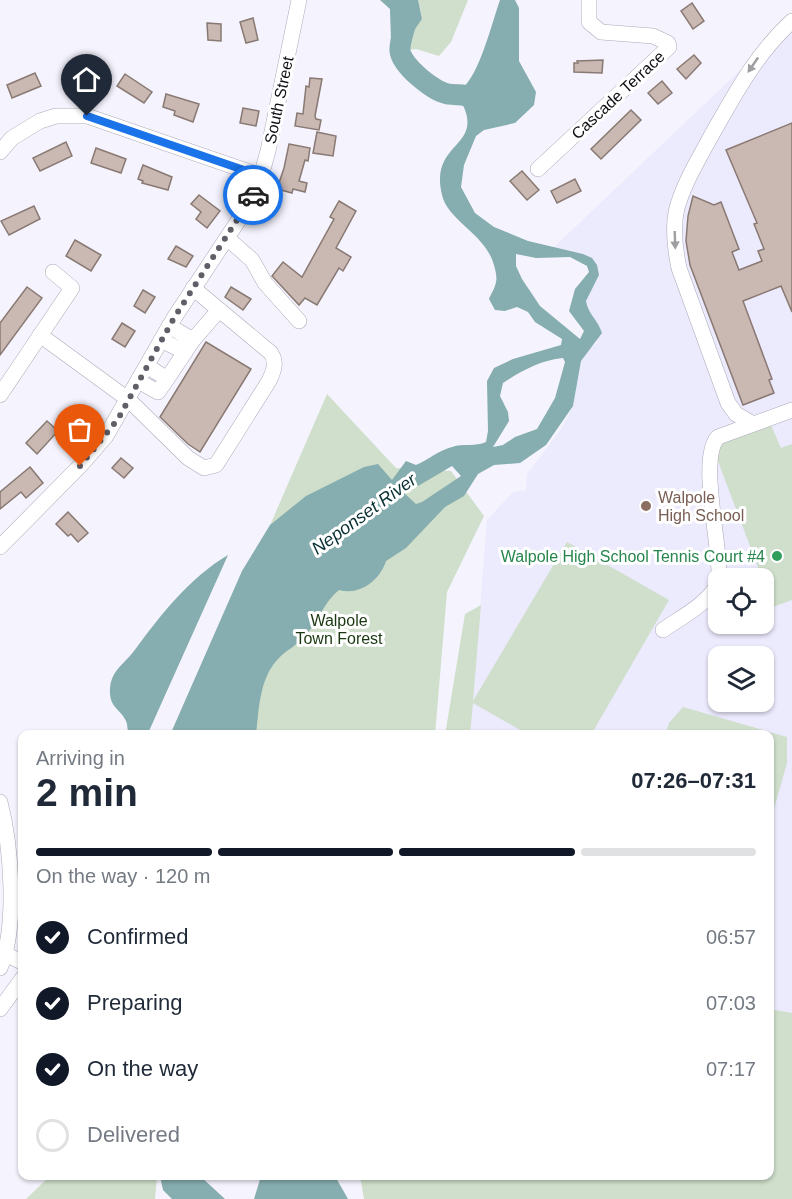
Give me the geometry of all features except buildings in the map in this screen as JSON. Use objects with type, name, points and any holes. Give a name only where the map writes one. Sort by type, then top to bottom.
[{"type":"street","name":"South Street","points":[[0,547],[95,450],[129,400],[169,326],[246,209],[261,176],[299,0]]},
{"type":"street","name":"Cascade Terrace","points":[[538,169],[669,47],[668,43],[653,36],[601,32],[590,22],[589,0]]},
{"type":"street","points":[[753,424],[736,414],[728,403],[679,268],[675,222],[677,209],[689,176],[743,79],[766,46],[792,21]]},
{"type":"street","points":[[0,152],[12,138],[40,121],[56,116],[87,116],[261,176]]},
{"type":"street","points":[[227,238],[252,260],[265,283],[299,321]]},
{"type":"street","points":[[0,394],[72,288],[53,272]]},
{"type":"street","points":[[40,335],[129,400],[188,458],[204,468],[216,465],[269,381],[275,360],[271,353],[193,288]]},
{"type":"street","points":[[146,416],[158,393],[189,346],[219,310]]},
{"type":"street","points":[[169,326],[189,346]]},
{"type":"street","points":[[161,340],[189,346]]},
{"type":"street","points":[[150,360],[171,373]]},
{"type":"street","points":[[138,381],[158,393]]},
{"type":"street","points":[[718,568],[711,488],[711,449],[718,437],[792,410]]},
{"type":"street","points":[[663,630],[700,606],[708,598]]},
{"type":"street","points":[[0,802],[16,870],[10,922],[2,961],[18,962]]},
{"type":"street","points":[[0,1009],[18,984]]},
{"type":"shaded area","name":"Walpole High School","points":[[792,21],[792,1013],[774,1010],[774,730],[470,730],[487,520],[513,492],[526,490],[527,474],[561,429],[573,406],[581,361],[586,351],[597,343],[596,320],[588,311],[586,301],[599,275],[583,254],[553,248]]},
{"type":"green space","points":[[418,0],[468,0],[451,42],[439,56],[416,49],[400,51],[422,19]]},
{"type":"green space","name":"Walpole Town Forest","points":[[327,394],[396,468],[451,471],[484,516],[447,592],[435,730],[181,730]]},
{"type":"green space","points":[[770,423],[781,448],[792,444],[792,600],[774,607],[774,568],[758,568],[713,448],[715,443]]},
{"type":"green space","points":[[567,542],[669,600],[594,730],[520,730],[473,703],[470,730],[446,730],[465,614],[481,605],[473,701]]},
{"type":"green space","points":[[683,707],[763,730],[667,730],[669,723]]},
{"type":"green space","points":[[774,733],[787,737],[787,763],[774,809]]},
{"type":"green space","points":[[774,1010],[792,1013],[792,1199],[364,1199],[361,1180],[774,1180]]},
{"type":"green space","points":[[46,1180],[157,1180],[155,1199],[26,1199]]},
{"type":"water","points":[[380,0],[418,0],[422,19],[400,51],[391,40],[390,9]]},
{"type":"water","points":[[500,0],[515,0],[519,8],[519,61],[536,92],[534,105],[515,123],[484,130],[476,136],[464,165],[461,187],[475,213],[494,227],[528,241],[583,254],[592,258],[597,265],[599,275],[586,301],[602,333],[581,361],[573,406],[546,445],[520,463],[494,465],[478,474],[464,496],[445,507],[406,548],[386,561],[374,580],[354,591],[339,590],[334,595],[306,635],[281,656],[272,667],[263,685],[256,730],[172,730],[242,571],[270,525],[306,496],[364,467],[378,464],[392,480],[406,461],[416,465],[447,448],[486,442],[488,431],[487,381],[494,368],[513,359],[561,345],[562,339],[535,322],[528,312],[517,307],[505,311],[495,310],[489,299],[496,279],[491,257],[485,246],[452,213],[442,195],[440,178],[443,165],[462,138],[466,130],[467,119],[463,105],[448,97],[451,90],[460,90],[467,84],[484,49]],"holes":[[[516,254],[536,258],[570,257],[587,266],[589,272],[575,289],[569,311],[584,331],[580,339],[540,306],[522,279],[516,266]],[[563,358],[565,362],[555,398],[537,429],[515,437],[503,445],[493,447],[509,421],[508,412],[500,396],[503,383],[532,367]],[[452,466],[461,476],[422,502],[416,504],[404,493],[415,483],[418,486]]]},
{"type":"water","points":[[228,555],[149,730],[128,730],[124,717],[111,700],[110,689],[115,673],[176,598],[214,564]]},
{"type":"water","points":[[161,1180],[204,1180],[225,1199],[172,1199],[163,1190]]},
{"type":"water","points":[[260,1180],[337,1180],[348,1199],[254,1199]]},
{"type":"waterway","name":"Neponset River","points":[[397,0],[407,14],[400,46],[406,64],[435,89],[448,94],[465,95],[474,101]]},
{"type":"way so far","points":[[80,466],[118,419],[174,318],[253,195]]},
{"type":"place","name":"Walpole High School","points":[[646,506]]},
{"type":"place","name":"Walpole High School Tennis Court #4","points":[[777,556]]},
{"type":"route","points":[[87,116],[261,176],[253,195]]}]
